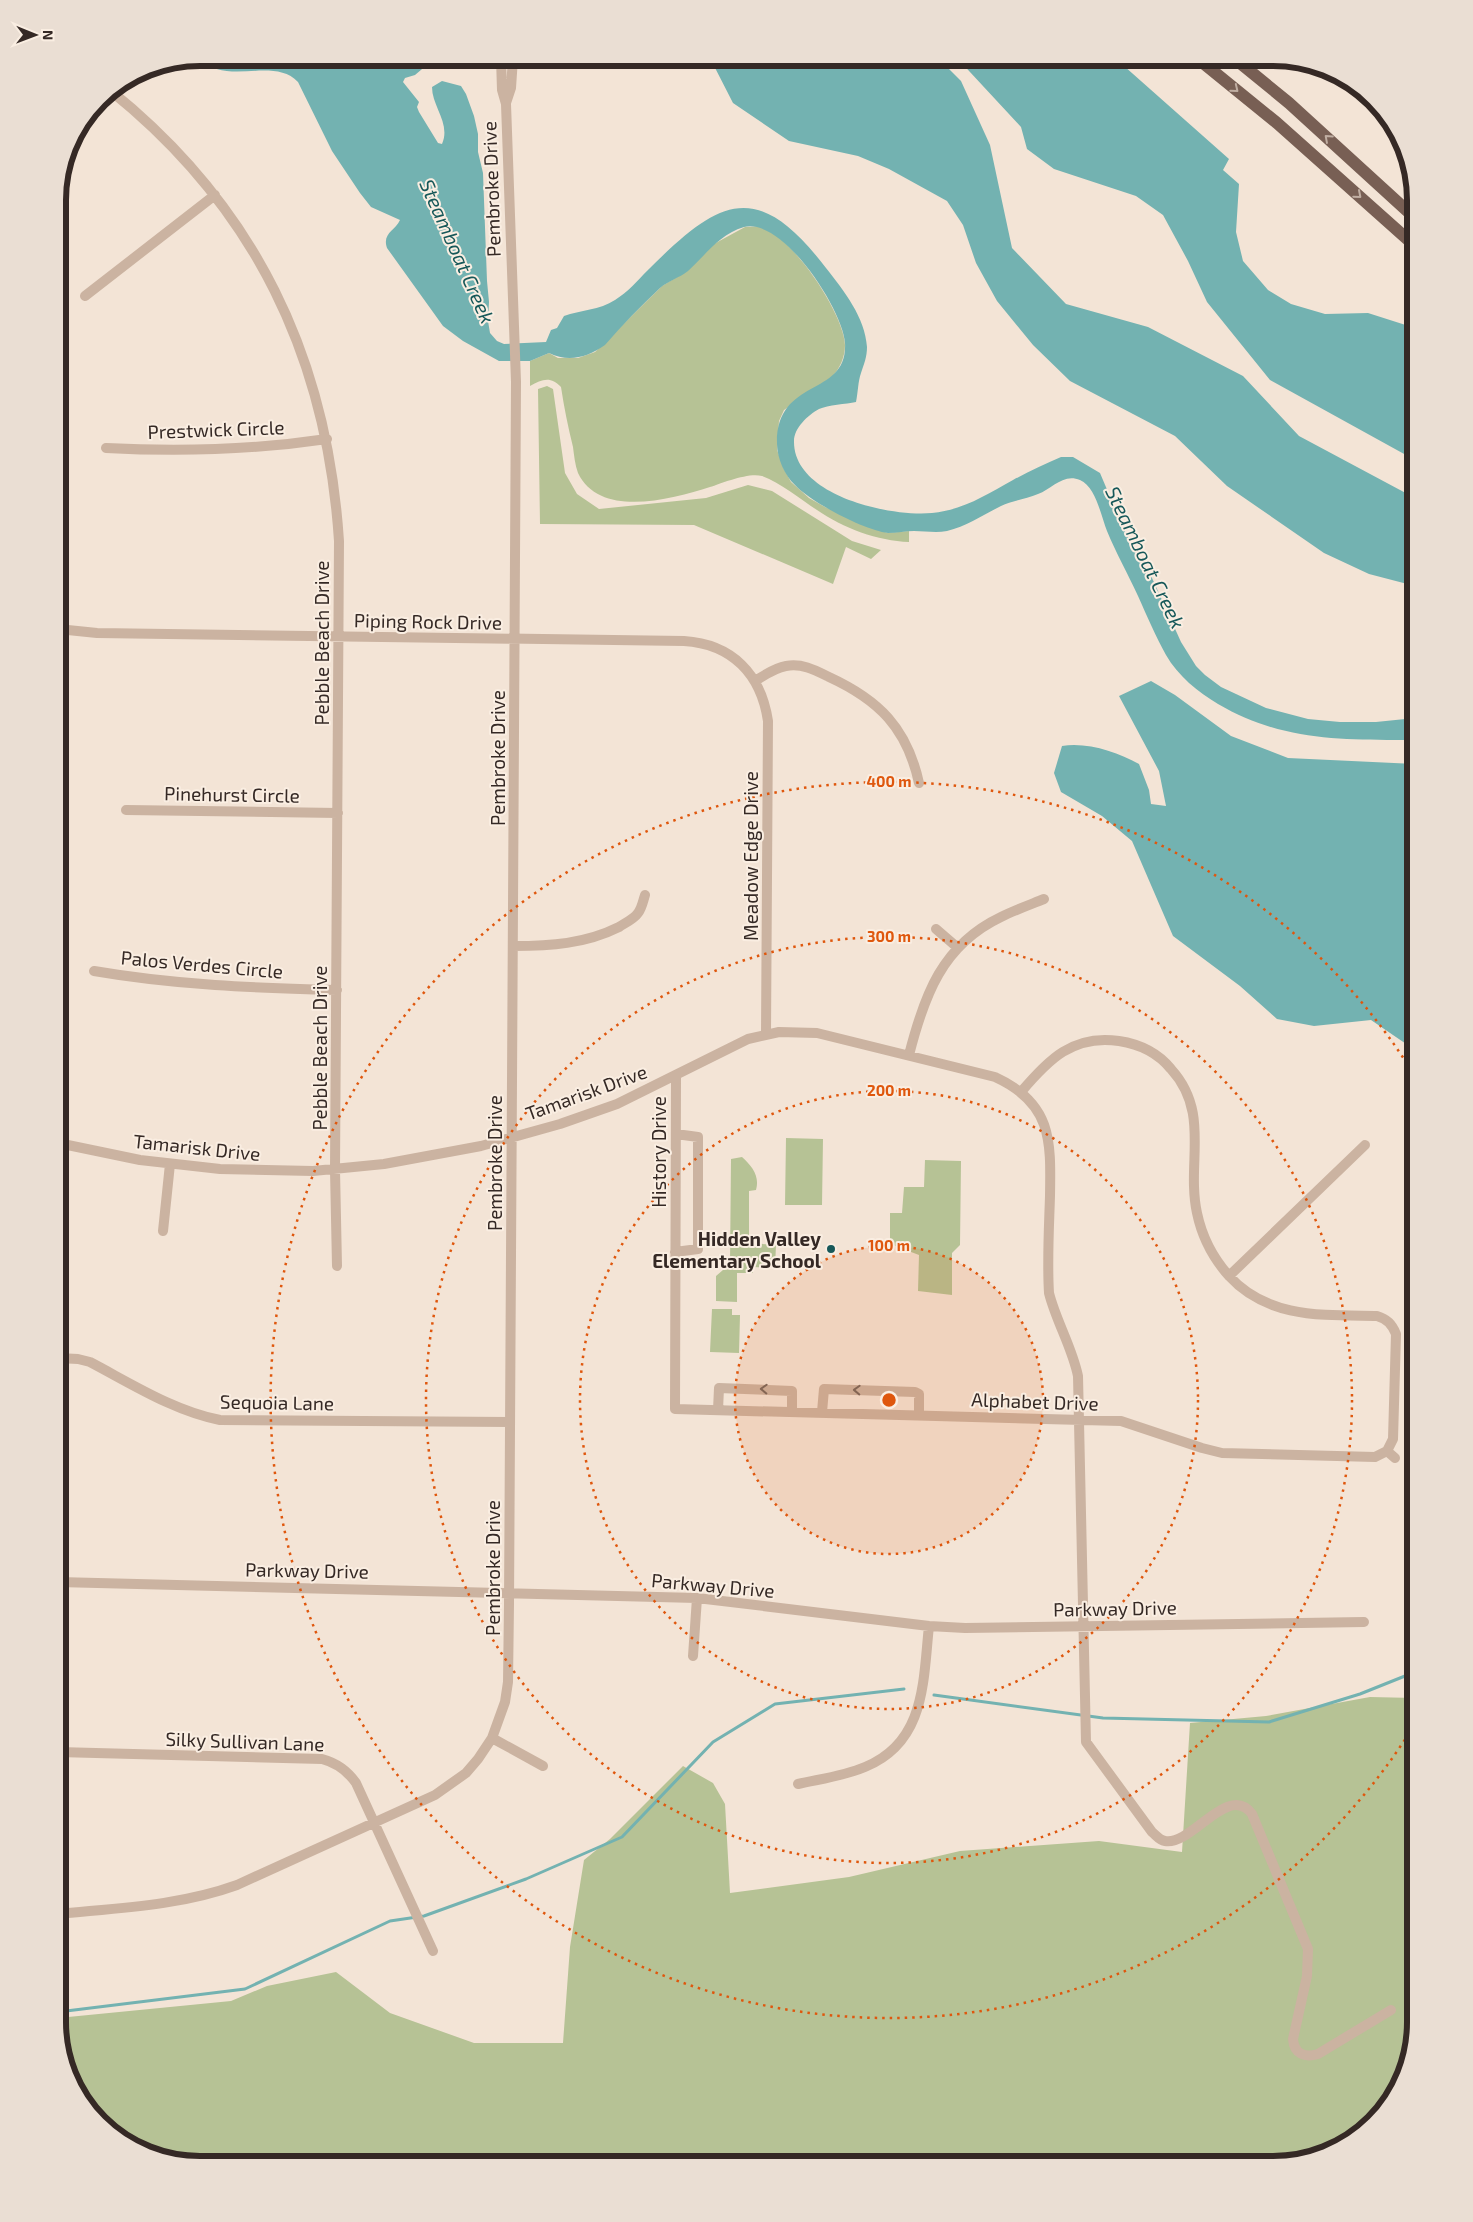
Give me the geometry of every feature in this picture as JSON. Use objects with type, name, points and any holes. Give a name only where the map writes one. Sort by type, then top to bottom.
[{"type":"main road","points":[[1208,67],[1277,124],[1407,238]]},
{"type":"main road","points":[[1245,67],[1289,103],[1407,210]]},
{"type":"street","name":"Pembroke Drive","points":[[66,1913],[161,1904],[212,1894],[237,1886],[435,1795],[450,1785],[478,1759],[492,1738],[500,1721],[508,1682],[516,382],[506,104],[502,90],[501,66]]},
{"type":"street","name":"Pembroke Drive","points":[[506,104],[511,88],[512,66]]},
{"type":"street","name":"Pebble Beach Drive","points":[[117,96],[162,136],[215,195],[258,259],[288,318],[307,364],[327,439],[336,502],[339,541],[335,1170],[337,1266]]},
{"type":"street","points":[[85,296],[215,195]]},
{"type":"street","name":"Prestwick Circle","points":[[106,448],[201,451],[250,448],[327,439]]},
{"type":"street","name":"Piping Rock Drive","points":[[67,630],[97,632],[338,637],[694,642],[716,648],[735,658],[755,681]]},
{"type":"street","points":[[755,681],[775,669],[797,665],[808,667],[863,694],[889,718],[899,732],[909,749],[919,783]]},
{"type":"street","name":"Meadow Edge Drive","points":[[755,681],[766,706],[768,720],[766,1034]]},
{"type":"street","name":"Pinehurst Circle","points":[[126,810],[338,814]]},
{"type":"street","points":[[513,946],[567,944],[610,931],[625,924],[639,913],[645,895]]},
{"type":"street","points":[[909,1055],[918,1019],[931,984],[941,968],[958,948],[983,927],[1000,917],[1044,899]]},
{"type":"street","points":[[936,929],[958,948]]},
{"type":"street","name":"Palos Verdes Circle","points":[[94,971],[184,984],[235,988],[336,990]]},
{"type":"street","name":"Tamarisk Drive","points":[[66,1145],[101,1153],[170,1164],[266,1171],[335,1170],[434,1156],[512,1138],[617,1104],[736,1045],[766,1034],[798,1031],[817,1032],[995,1077],[1021,1092],[1040,1114],[1050,1144],[1049,1293],[1052,1307],[1075,1360],[1078,1376],[1086,1742],[1140,1817],[1152,1832],[1162,1840],[1171,1841],[1181,1837],[1229,1806],[1243,1806],[1252,1814],[1308,1949],[1307,1976],[1293,2039],[1294,2047],[1299,2053],[1305,2056],[1318,2054],[1391,2010]]},
{"type":"street","points":[[1021,1092],[1044,1065],[1055,1056],[1069,1048],[1090,1042],[1113,1040],[1129,1043],[1155,1054],[1168,1064],[1186,1089],[1194,1114],[1194,1195],[1201,1229],[1212,1253],[1229,1276],[1365,1145]]},
{"type":"street","name":"History Drive","points":[[674,1408],[676,1076]]},
{"type":"street","points":[[675,1252],[698,1249],[698,1137],[676,1134]]},
{"type":"street","points":[[163,1231],[170,1164]]},
{"type":"street","name":"Alphabet Drive","points":[[674,1408],[1121,1421],[1135,1424],[1202,1448],[1222,1452],[1375,1457],[1391,1454],[1396,1334],[1390,1323],[1377,1316],[1316,1315],[1290,1312],[1258,1299],[1229,1276]]},
{"type":"street","name":"Sequoia Lane","points":[[66,1358],[78,1358],[90,1362],[182,1410],[220,1420],[510,1422]]},
{"type":"street","points":[[718,1410],[719,1388],[765,1389],[792,1390],[792,1412]]},
{"type":"street","points":[[822,1412],[824,1390],[860,1390],[915,1392],[919,1394],[919,1415]]},
{"type":"street","name":"Parkway Drive","points":[[66,1582],[697,1598],[929,1626],[965,1628],[1364,1622]]},
{"type":"street","points":[[693,1656],[697,1598]]},
{"type":"street","points":[[798,1784],[865,1767],[886,1755],[902,1739],[917,1713],[922,1698],[929,1626]]},
{"type":"street","points":[[492,1738],[543,1766]]},
{"type":"street","name":"Silky Sullivan Lane","points":[[66,1752],[322,1759],[338,1764],[350,1774],[375,1823],[433,1952]]},
{"type":"green space","points":[[745,227],[760,227],[773,233],[787,244],[801,260],[814,277],[836,315],[845,345],[842,362],[832,377],[784,410],[779,421],[777,450],[784,469],[791,482],[809,498],[869,527],[888,533],[909,531],[909,542],[885,539],[849,528],[827,517],[776,483],[757,475],[736,478],[694,492],[657,500],[619,501],[603,496],[588,487],[578,473],[561,387],[550,380],[538,382],[530,386],[530,361],[549,353],[558,358],[578,358],[595,352],[662,286],[687,271],[712,245]]},
{"type":"green space","points":[[547,386],[553,389],[565,473],[577,494],[599,509],[706,498],[748,485],[772,491],[852,541],[881,550],[871,559],[846,547],[833,584],[694,525],[540,524],[538,389]]},
{"type":"green space","points":[[786,1138],[823,1139],[822,1205],[785,1205]]},
{"type":"green space","points":[[742,1157],[752,1168],[757,1180],[756,1190],[749,1191],[749,1243],[776,1245],[775,1268],[753,1267],[753,1273],[737,1273],[737,1302],[716,1301],[716,1276],[730,1264],[731,1159]]},
{"type":"green space","points":[[925,1160],[961,1161],[960,1245],[952,1253],[952,1295],[918,1291],[919,1255],[890,1244],[890,1213],[902,1213],[904,1187],[924,1187]]},
{"type":"green space","points":[[712,1309],[732,1309],[732,1315],[740,1315],[739,1353],[710,1352]]},
{"type":"green space","points":[[1370,1697],[1407,1698],[1406,2039],[1397,2073],[1379,2103],[1354,2128],[1340,2138],[1324,2146],[1307,2151],[1273,2156],[192,2155],[157,2149],[141,2142],[119,2128],[94,2103],[84,2089],[76,2073],[71,2056],[67,2039],[66,2017],[231,2001],[267,1986],[336,1972],[390,2013],[474,2043],[563,2043],[570,1947],[584,1860],[610,1839],[683,1766],[713,1783],[725,1804],[730,1893],[849,1877],[960,1851],[1099,1841],[1182,1852],[1190,1723],[1266,1716]]},
{"type":"water","name":"Steamboat Creek","points":[[210,66],[425,66],[415,75],[405,78],[403,82],[419,102],[417,107],[419,112],[438,143],[442,144],[444,136],[443,122],[432,87],[442,81],[461,86],[474,116],[478,134],[478,152],[483,173],[490,333],[497,341],[504,344],[546,342],[551,330],[557,328],[564,316],[603,306],[615,300],[628,290],[673,246],[696,227],[718,214],[738,208],[758,210],[779,220],[801,239],[846,295],[858,315],[867,347],[856,402],[819,409],[806,418],[796,431],[794,441],[798,460],[809,476],[826,489],[847,499],[870,506],[893,511],[932,513],[964,505],[1061,457],[1073,457],[1100,473],[1125,532],[1152,578],[1181,642],[1196,666],[1205,675],[1221,687],[1266,708],[1308,719],[1340,722],[1376,722],[1407,719],[1407,740],[1339,739],[1290,732],[1266,726],[1242,716],[1218,704],[1196,689],[1182,677],[1166,655],[1107,531],[1094,495],[1086,484],[1080,480],[1074,478],[1063,480],[1043,492],[1001,506],[961,526],[939,532],[888,533],[878,531],[839,515],[813,500],[788,477],[780,461],[777,444],[780,422],[788,407],[799,397],[836,372],[843,360],[845,343],[842,328],[822,289],[793,251],[776,236],[759,228],[744,227],[727,235],[688,271],[660,288],[605,345],[592,353],[564,358],[549,353],[530,361],[499,361],[463,341],[443,326],[387,248],[386,239],[400,220],[371,207],[360,193],[332,151],[298,82],[288,75],[276,71],[222,70]]},
{"type":"water","points":[[714,66],[947,67],[961,81],[990,145],[1012,248],[1066,304],[1148,327],[1243,376],[1299,436],[1407,494],[1407,584],[1369,574],[1324,553],[1227,486],[1175,436],[1070,381],[1033,345],[997,301],[976,263],[963,225],[947,201],[889,169],[858,156],[789,141],[733,103]]},
{"type":"water","points":[[965,67],[1125,67],[1229,159],[1223,170],[1239,184],[1236,232],[1243,261],[1268,290],[1291,304],[1325,314],[1368,313],[1407,325],[1407,456],[1270,380],[1207,302],[1188,261],[1163,215],[1136,196],[1054,169],[1027,149],[1021,127]]},
{"type":"water","points":[[1151,681],[1175,695],[1231,736],[1288,758],[1407,764],[1407,1045],[1371,1020],[1314,1026],[1277,1019],[1240,986],[1173,936],[1132,841],[1102,816],[1061,792],[1054,773],[1062,746],[1082,745],[1102,749],[1139,764],[1149,790],[1151,804],[1166,806],[1159,771],[1119,696]]},
{"type":"waterway","points":[[934,1695],[1103,1718],[1269,1722],[1360,1694],[1407,1675]]},
{"type":"waterway","points":[[66,2011],[245,1989],[390,1921],[424,1916],[526,1879],[622,1837],[713,1742],[775,1704],[904,1689]]},
{"type":"place","name":"Hidden Valley Elementary School","points":[[831,1249]]}]
